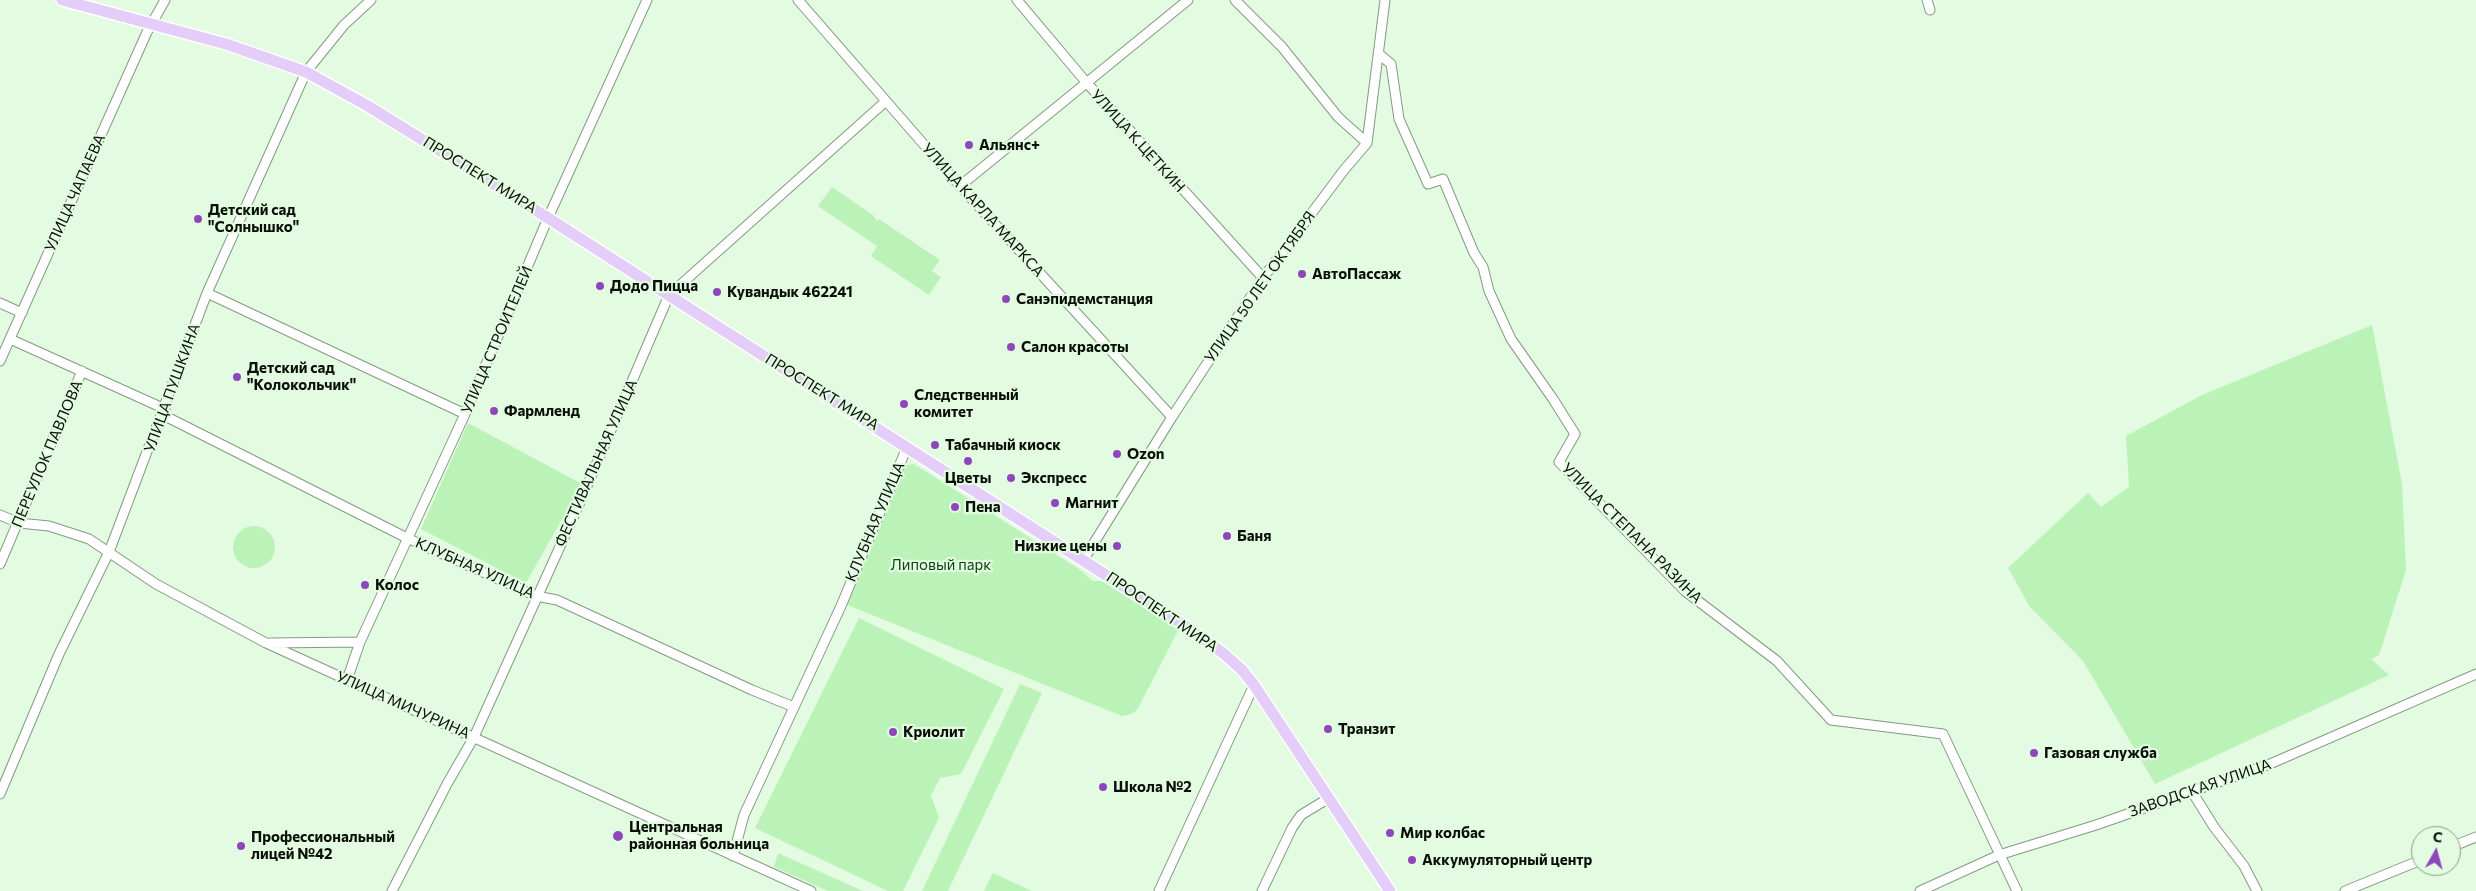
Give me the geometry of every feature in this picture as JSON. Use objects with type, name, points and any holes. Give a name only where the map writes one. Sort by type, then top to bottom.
[{"type":"main road","name":"ПРОСПЕКТ МИРА","points":[[62,0],[226,44],[306,72],[368,106],[548,218],[1084,559],[1223,653],[1242,670],[1254,685],[1390,891]]},
{"type":"street","name":"УЛИЦА ЧАПАЕВА","points":[[0,361],[150,25],[165,0]]},
{"type":"street","name":"УЛИЦА ПУШКИНА","points":[[0,794],[59,654],[109,552],[164,412],[207,293],[306,72],[344,26],[371,0]]},
{"type":"street","name":"УЛИЦА СТРОИТЕЛЕЙ","points":[[347,680],[360,642],[466,414],[548,218],[646,0]]},
{"type":"street","name":"УЛИЦА КАРЛА МАРКСА","points":[[798,0],[960,186],[1172,417]]},
{"type":"street","name":"УЛИЦА К.ЦЕТКИН","points":[[1017,0],[1086,82],[1263,278]]},
{"type":"street","points":[[960,186],[1188,0]]},
{"type":"street","points":[[1235,0],[1282,47],[1338,118],[1367,143]]},
{"type":"street","points":[[1367,143],[1384,0]]},
{"type":"street","points":[[1927,0],[1930,10]]},
{"type":"street","name":"УЛИЦА СТЕПАНА РАЗИНА","points":[[1379,54],[1391,64],[1399,119],[1428,184],[1444,179],[1474,253],[1483,267],[1489,291],[1511,339],[1553,398],[1575,434],[1559,462],[1685,591],[1776,661],[1831,720],[1943,734],[1998,856]]},
{"type":"street","name":"ФЕСТИВАЛЬНАЯ УЛИЦА","points":[[392,891],[447,784],[474,737],[536,596],[581,500],[669,295],[886,101]]},
{"type":"street","name":"УЛИЦА 50 ЛЕТ ОКТЯБРЯ","points":[[1084,559],[1172,417],[1263,278],[1344,170],[1367,143]]},
{"type":"street","points":[[207,293],[466,414]]},
{"type":"street","points":[[0,303],[22,313]]},
{"type":"street","name":"КЛУБНАЯ УЛИЦА","points":[[10,339],[82,371],[164,412],[407,538],[536,596],[557,600],[794,707]]},
{"type":"street","name":"ПЕРЕУЛОК ПАВЛОВА","points":[[0,564],[82,371]]},
{"type":"street","name":"КЛУБНАЯ УЛИЦА","points":[[733,856],[744,816],[840,606],[907,447]]},
{"type":"street","name":"УЛИЦА МИЧУРИНА","points":[[0,515],[19,523],[49,526],[89,540],[156,584],[266,643],[811,891]]},
{"type":"street","points":[[266,643],[360,642]]},
{"type":"street","name":"ЗАВОДСКАЯ УЛИЦА","points":[[1920,891],[1998,856],[2096,825],[2191,790],[2270,764],[2476,674]]},
{"type":"street","points":[[1160,891],[1254,685]]},
{"type":"street","points":[[2191,790],[2214,827],[2244,866],[2257,891]]},
{"type":"street","points":[[1262,891],[1301,815],[1329,798]]},
{"type":"street","points":[[2461,843],[2476,837]]},
{"type":"street","points":[[1998,856],[2017,891]]},
{"type":"street","points":[[2345,891],[2411,864]]},
{"type":"green space","points":[[832,187],[873,215],[877,221],[879,219],[940,260],[932,271],[941,277],[929,295],[871,256],[877,246],[818,206]]},
{"type":"green space","points":[[2372,325],[2402,484],[2406,570],[2379,655],[2371,659],[2389,675],[2155,784],[2083,661],[2030,607],[2008,568],[2088,493],[2101,507],[2129,487],[2126,436],[2202,395]]},
{"type":"green space","points":[[468,423],[582,484],[526,583],[421,529]]},
{"type":"green space","name":"Липовый парк","points":[[914,464],[1079,569],[1093,581],[1111,581],[1180,627],[1137,710],[1122,716],[845,604],[902,466]]},
{"type":"green space","points":[[254,526],[269,532],[275,547],[269,562],[254,568],[239,562],[233,547],[239,532]]},
{"type":"green space","name":"Криолит","points":[[859,618],[1004,689],[961,774],[940,778],[931,796],[939,818],[903,891],[888,891],[755,828]]},
{"type":"green space","points":[[1020,684],[1042,693],[948,891],[922,891]]},
{"type":"green space","points":[[778,853],[863,891],[828,891],[774,867]]},
{"type":"green space","points":[[993,873],[1032,891],[984,891]]},
{"type":"place","name":"Альянс+","points":[[969,145]]},
{"type":"place","name":"Детский сад \"Солнышко\"","points":[[198,219]]},
{"type":"place","name":"АвтоПассаж","points":[[1302,274]]},
{"type":"place","name":"Додо Пицца","points":[[600,286]]},
{"type":"place","name":"Кувандык 462241","points":[[717,292]]},
{"type":"place","name":"Санэпидемстанция","points":[[1006,299]]},
{"type":"place","name":"Салон красоты","points":[[1011,347]]},
{"type":"place","name":"Детский сад \"Колокольчик\"","points":[[237,377]]},
{"type":"place","name":"Следственный комитет","points":[[904,404]]},
{"type":"place","name":"Фармленд","points":[[494,411]]},
{"type":"place","name":"Табачный киоск","points":[[935,445]]},
{"type":"place","name":"Ozon","points":[[1117,454]]},
{"type":"place","name":"Цветы","points":[[968,461]]},
{"type":"place","name":"Экспресс","points":[[1011,478]]},
{"type":"place","name":"Магнит","points":[[1055,503]]},
{"type":"place","name":"Пена","points":[[955,507]]},
{"type":"place","name":"Баня","points":[[1227,536]]},
{"type":"place","name":"Низкие цены","points":[[1117,546]]},
{"type":"place","name":"Колос","points":[[365,585]]},
{"type":"place","name":"Транзит","points":[[1328,729]]},
{"type":"place","name":"Криолит","points":[[893,732]]},
{"type":"place","name":"Газовая служба","points":[[2034,753]]},
{"type":"place","name":"Школа №2","points":[[1103,787]]},
{"type":"place","name":"Мир колбас","points":[[1390,833]]},
{"type":"place","name":"Центральная районная больница","points":[[618,836]]},
{"type":"place","name":"Профессиональный лицей №42","points":[[241,846]]},
{"type":"place","name":"Аккумуляторный центр","points":[[1412,860]]}]
